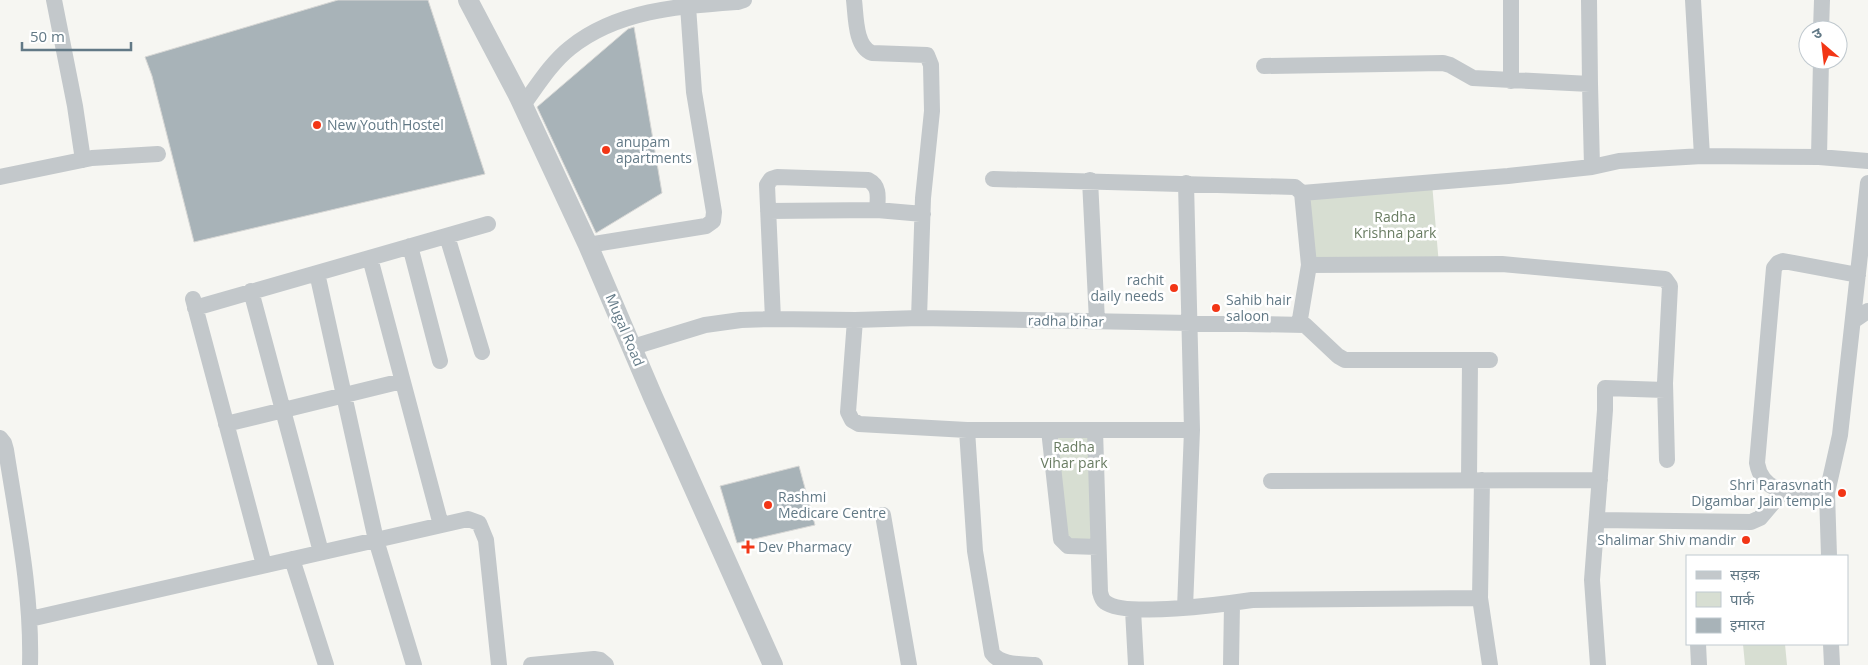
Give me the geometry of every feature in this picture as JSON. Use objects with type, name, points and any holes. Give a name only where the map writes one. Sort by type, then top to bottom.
[{"type":"street","points":[[54,0],[75,106],[83,160]]},
{"type":"street","name":"Mugal Road","points":[[468,0],[523,105],[588,245],[653,397],[773,665]]},
{"type":"street","points":[[523,105],[568,50],[592,32],[631,8],[688,6],[744,0]]},
{"type":"street","points":[[854,0],[862,46],[866,51],[872,53],[926,55],[932,65],[932,111],[923,214],[919,318]]},
{"type":"street","points":[[1511,0],[1511,81]]},
{"type":"street","points":[[1589,0],[1592,167]]},
{"type":"street","points":[[1693,0],[1702,156]]},
{"type":"street","points":[[1821,20],[1822,0]]},
{"type":"street","points":[[588,245],[706,226],[714,221],[694,92],[688,6]]},
{"type":"street","points":[[1264,66],[1443,63],[1473,78],[1590,84]]},
{"type":"street","points":[[1818,157],[1821,70]]},
{"type":"street","points":[[0,177],[83,160],[158,154]]},
{"type":"street","points":[[1302,193],[1508,176],[1592,167],[1619,161],[1702,156],[1818,157],[1868,161]]},
{"type":"street","points":[[773,319],[767,185],[771,178],[868,180],[874,183],[878,190],[877,210]]},
{"type":"street","points":[[993,179],[1090,180],[1295,187],[1302,193],[1309,266],[1299,325],[1305,325],[1338,356],[1345,360],[1490,360]]},
{"type":"street","points":[[1090,180],[1097,321]]},
{"type":"street","points":[[1185,608],[1192,430],[1186,184]]},
{"type":"street","points":[[1829,555],[1827,494],[1840,435],[1868,184]]},
{"type":"street","points":[[768,211],[877,210],[923,214]]},
{"type":"street","points":[[264,565],[193,302],[251,291],[488,224]]},
{"type":"street","points":[[447,236],[482,352]]},
{"type":"street","points":[[410,246],[440,361]]},
{"type":"street","points":[[370,258],[441,525]]},
{"type":"street","points":[[1827,494],[1783,491],[1768,486],[1759,472],[1757,463],[1774,268],[1783,261],[1858,275]]},
{"type":"street","points":[[1309,266],[1502,264],[1665,279],[1670,286],[1665,390],[1666,460]]},
{"type":"street","points":[[316,273],[376,540],[414,665]]},
{"type":"street","points":[[251,291],[320,552]]},
{"type":"street","points":[[1852,321],[1868,311]]},
{"type":"street","name":"radha bihar","points":[[633,347],[704,325],[773,319],[855,320],[919,318],[1299,325]]},
{"type":"street","points":[[855,320],[848,412],[852,420],[859,424],[967,430],[1192,430]]},
{"type":"street","points":[[1470,360],[1480,598],[1490,665]]},
{"type":"street","points":[[226,424],[402,381]]},
{"type":"street","points":[[1598,665],[1592,580],[1598,520],[1605,388],[1665,390]]},
{"type":"street","points":[[967,430],[975,550],[992,653],[996,659],[1002,662],[1035,665]]},
{"type":"street","points":[[1049,430],[1061,539],[1068,546],[1098,547]]},
{"type":"street","points":[[1095,430],[1101,597],[1107,604],[1133,610],[1185,608],[1232,604],[1252,600],[1480,598]]},
{"type":"street","points":[[0,438],[6,450],[30,619],[30,665]]},
{"type":"street","points":[[1271,481],[1600,480]]},
{"type":"street","points":[[1598,520],[1752,522],[1760,518],[1783,491]]},
{"type":"street","points":[[883,515],[909,665]]},
{"type":"street","points":[[30,619],[468,519],[475,520],[482,528],[486,540],[490,562],[500,665]]},
{"type":"street","points":[[292,559],[326,665]]},
{"type":"street","points":[[1232,604],[1232,665]]},
{"type":"street","points":[[1133,610],[1136,665]]},
{"type":"street","points":[[1698,645],[1699,665]]},
{"type":"street","points":[[1831,645],[1832,665]]},
{"type":"street","points":[[532,665],[594,659],[600,660],[606,665]]},
{"type":"green space","name":"Radha Krishna park","points":[[1432,183],[1439,265],[1309,265],[1302,193]]},
{"type":"green space","name":"Radha Vihar park","points":[[1049,430],[1095,430],[1098,547],[1065,544]]},
{"type":"green space","points":[[1743,645],[1785,645],[1787,665],[1745,665]]},
{"type":"building","name":"New Youth Hostel","points":[[338,0],[428,0],[485,174],[194,242],[152,76],[145,57]]},
{"type":"building","name":"anupam apartments","points":[[634,27],[662,193],[596,233],[537,107],[628,29]]},
{"type":"building","name":"Rashmi Medicare Centre","points":[[799,466],[815,525],[737,543],[720,486]]},
{"type":"place","name":"New Youth Hostel","points":[[317,125]]},
{"type":"place","name":"anupam apartments","points":[[606,150]]},
{"type":"place","name":"rachit daily needs","points":[[1174,288]]},
{"type":"place","name":"Sahib hair saloon","points":[[1216,308]]},
{"type":"place","name":"Shri Parasvnath Digambar Jain temple","points":[[1842,493]]},
{"type":"place","name":"Rashmi Medicare Centre","points":[[768,505]]},
{"type":"place","name":"Shalimar Shiv mandir","points":[[1746,540]]},
{"type":"place","name":"Dev Pharmacy","points":[[748,547]]}]
